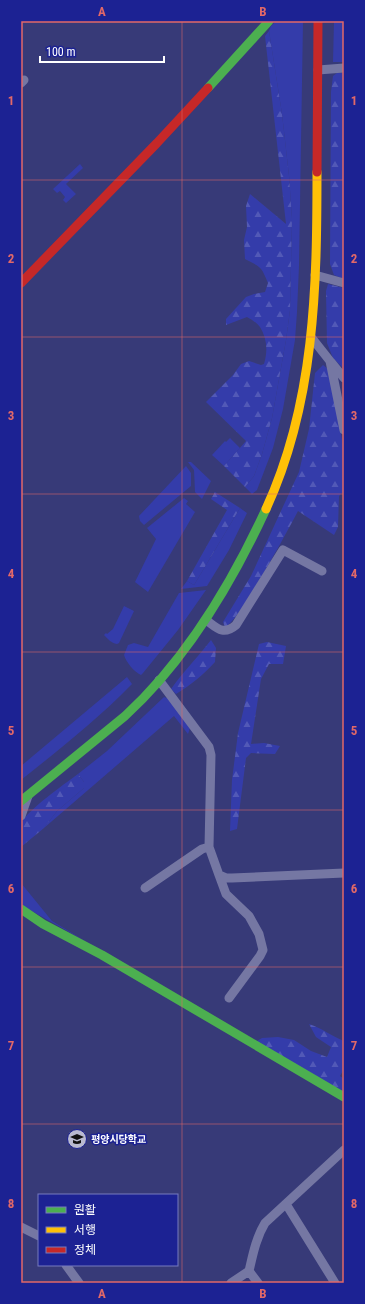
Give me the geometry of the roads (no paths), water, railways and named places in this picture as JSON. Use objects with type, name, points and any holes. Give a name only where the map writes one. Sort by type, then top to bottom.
[{"type":"street","points":[[21,283],[86,217],[269,21]]},
{"type":"street","points":[[21,816],[24,798],[106,733],[139,702],[159,680],[206,620],[232,579],[251,543],[273,493],[286,458],[294,427],[307,371],[311,337],[315,275],[318,21]]},
{"type":"street","points":[[318,70],[344,68]]},
{"type":"street","points":[[315,275],[344,283]]},
{"type":"street","points":[[311,337],[344,378]]},
{"type":"street","points":[[330,361],[344,430]]},
{"type":"street","points":[[206,620],[220,630],[224,631],[232,629],[283,550],[322,571]]},
{"type":"street","points":[[159,680],[209,747],[211,760],[209,847],[226,894],[249,916],[260,934],[263,950],[228,998]]},
{"type":"street","points":[[145,888],[202,849],[209,847]]},
{"type":"street","points":[[219,875],[226,878],[232,878],[344,873]]},
{"type":"street","points":[[21,909],[37,920],[86,946],[236,1035],[344,1096]]},
{"type":"street","points":[[232,1283],[250,1272],[259,1233],[265,1223],[344,1150]]},
{"type":"street","points":[[286,1204],[335,1283]]},
{"type":"street","points":[[21,1227],[38,1236]]},
{"type":"street","points":[[68,1268],[79,1283]]},
{"type":"street","points":[[250,1272],[258,1283]]},
{"type":"place","name":"평양시당학교","points":[[77,1139]]}]
